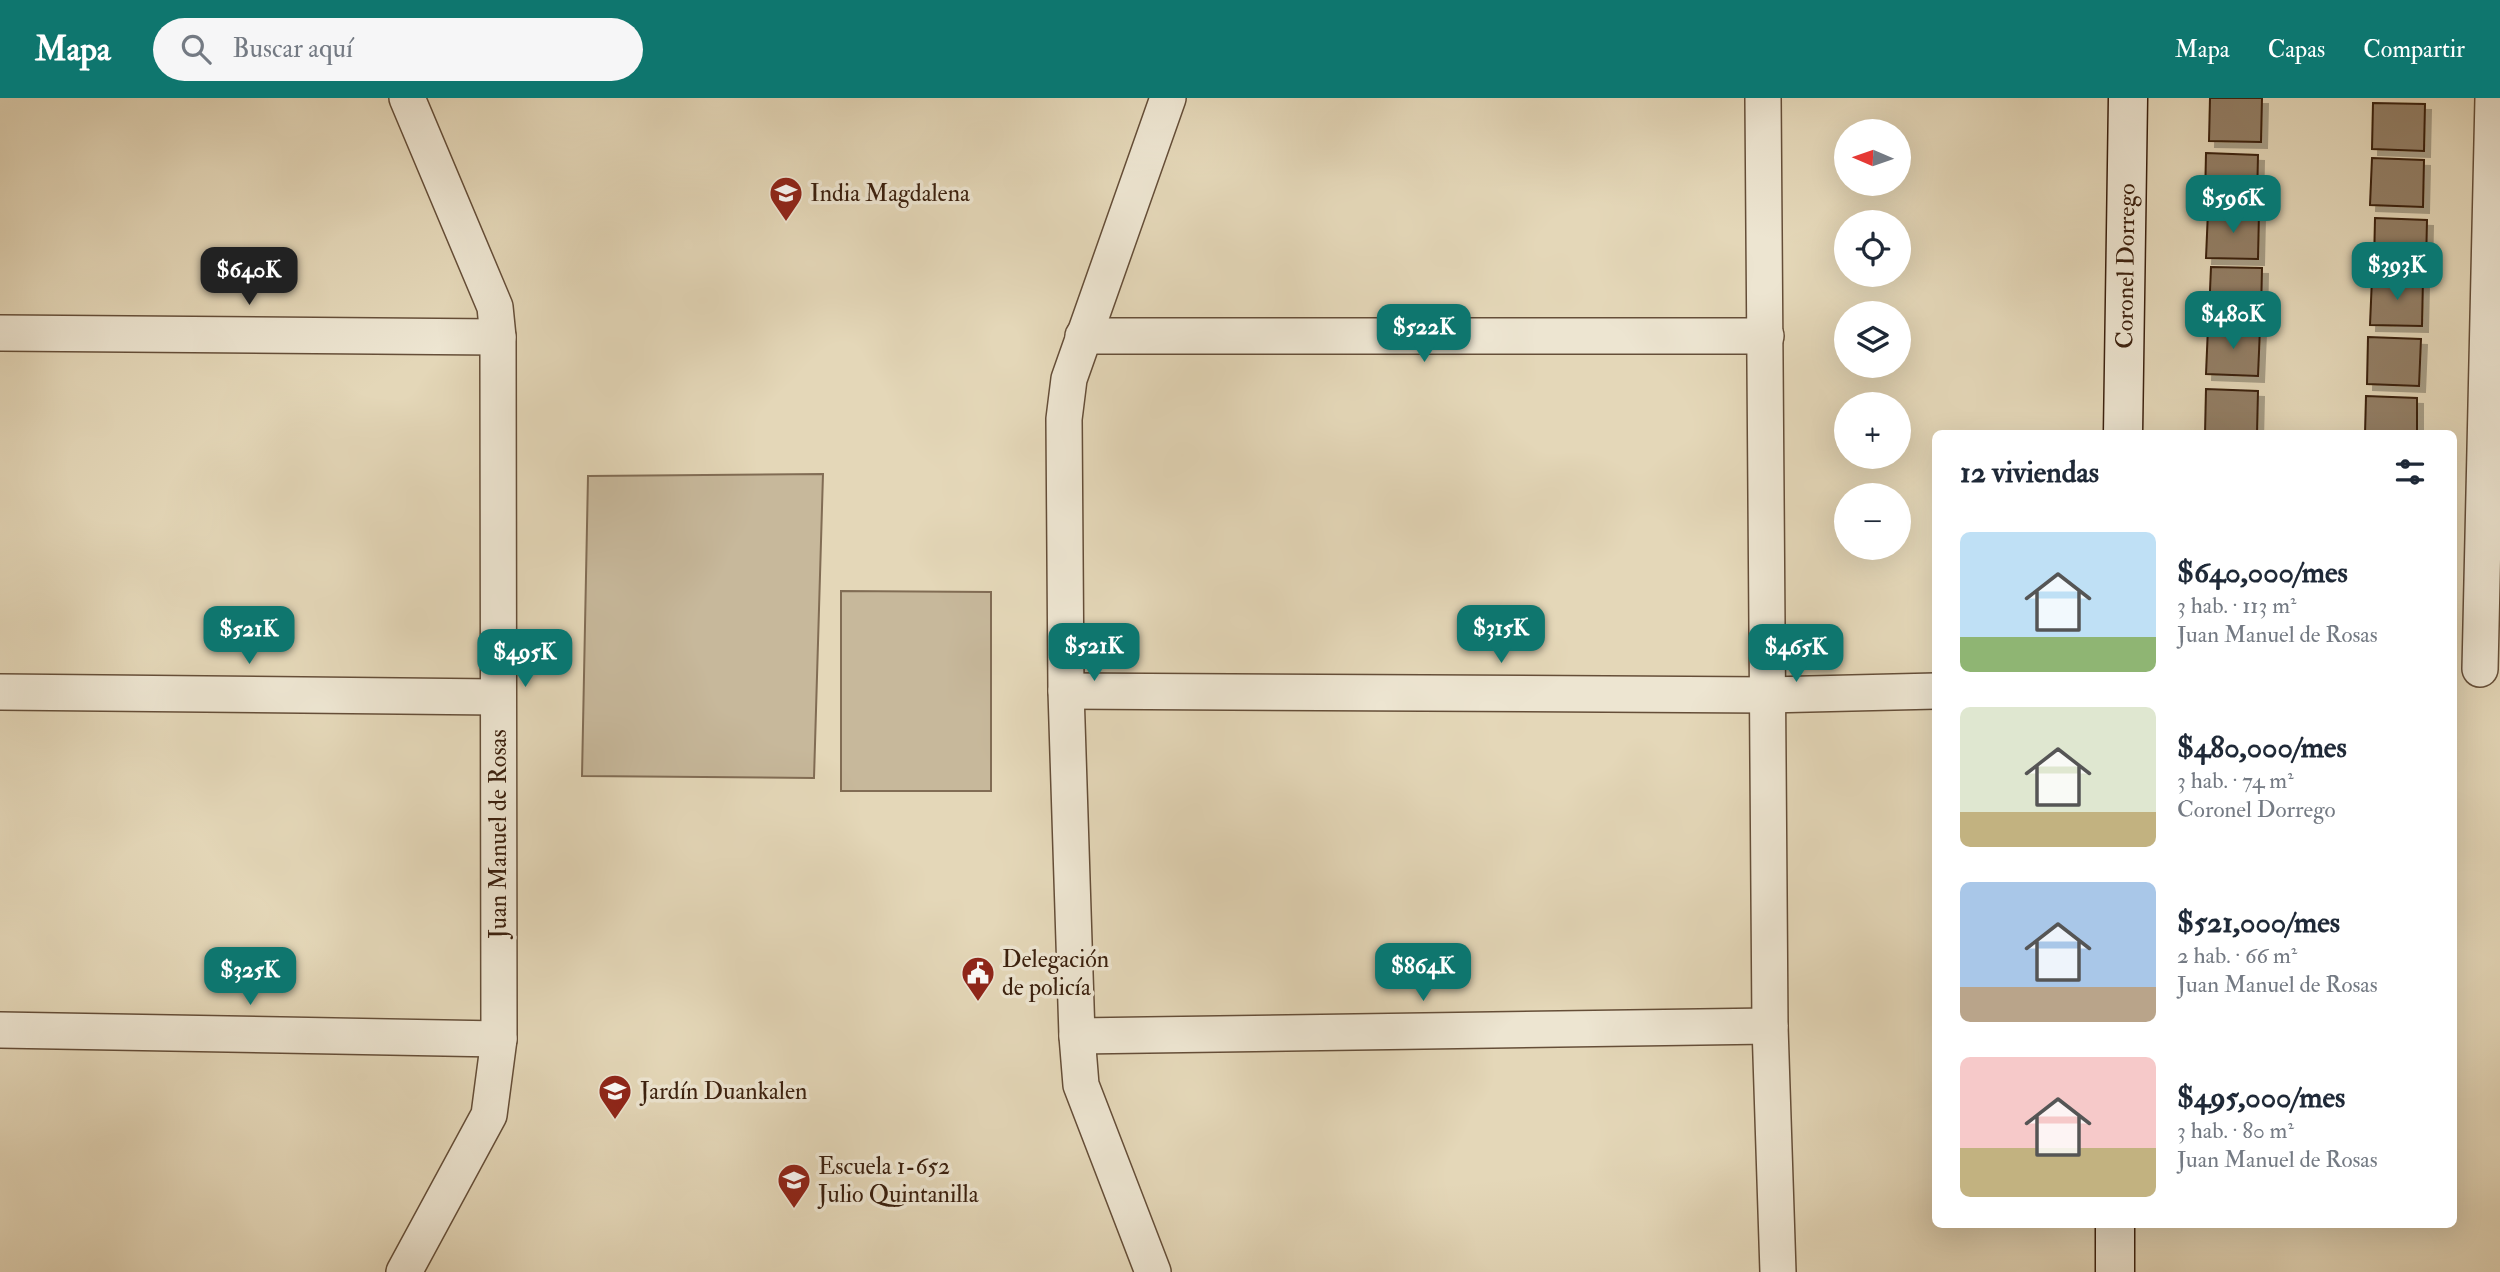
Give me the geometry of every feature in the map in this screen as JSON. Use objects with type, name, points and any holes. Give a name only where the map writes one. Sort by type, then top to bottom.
[{"type":"street","name":"Juan Manuel de Rosas","points":[[404,1272],[489,1115],[499,1039],[498,337],[495,307],[407,98]]},
{"type":"street","points":[[1153,1272],[1081,1084],[1077,1036],[1066,691],[1064,419],[1069,379],[1168,98]]},
{"type":"street","points":[[1763,98],[1770,1026],[1778,1272]]},
{"type":"street","name":"Coronel Dorrego","points":[[2123,430],[2128,98]]},
{"type":"street","points":[[2478,669],[2493,98]]},
{"type":"street","points":[[0,333],[498,337]]},
{"type":"street","points":[[1083,336],[1766,336]]},
{"type":"street","points":[[1066,691],[1768,695],[1932,691]]},
{"type":"street","points":[[0,692],[497,696]]},
{"type":"street","points":[[1077,1036],[1770,1026]]},
{"type":"street","points":[[0,1030],[499,1039]]},
{"type":"street","points":[[2115,1228],[2115,1272]]},
{"type":"shaded area","points":[[823,474],[814,778],[582,776],[588,476]]},
{"type":"shaded area","points":[[841,591],[991,592],[991,791],[841,791]]},
{"type":"building","points":[[2210,98],[2262,98],[2261,142],[2209,141]]},
{"type":"building","points":[[2373,103],[2425,104],[2424,151],[2372,149]]},
{"type":"building","points":[[2206,153],[2258,155],[2257,202],[2205,200]]},
{"type":"building","points":[[2372,158],[2424,160],[2423,207],[2370,205]]},
{"type":"building","points":[[2208,211],[2259,212],[2258,259],[2206,258]]},
{"type":"building","points":[[2375,218],[2427,220],[2426,267],[2374,265]]},
{"type":"building","points":[[2211,267],[2262,268],[2261,315],[2209,314]]},
{"type":"building","points":[[2372,278],[2423,279],[2422,326],[2370,325]]},
{"type":"building","points":[[2208,327],[2260,328],[2258,376],[2206,374]]},
{"type":"building","points":[[2368,337],[2421,339],[2419,386],[2367,384]]},
{"type":"building","points":[[2206,389],[2258,391],[2257,430],[2205,430]]},
{"type":"building","points":[[2366,396],[2417,398],[2417,430],[2365,430]]},
{"type":"place","name":"India Magdalena","points":[[786,223]]},
{"type":"place","name":"Delegación de policía","points":[[978,1003]]},
{"type":"place","name":"Jardín Duankalen","points":[[615,1121]]},
{"type":"place","name":"Escuela 1-652 Julio Quintanilla","points":[[794,1210]]}]
